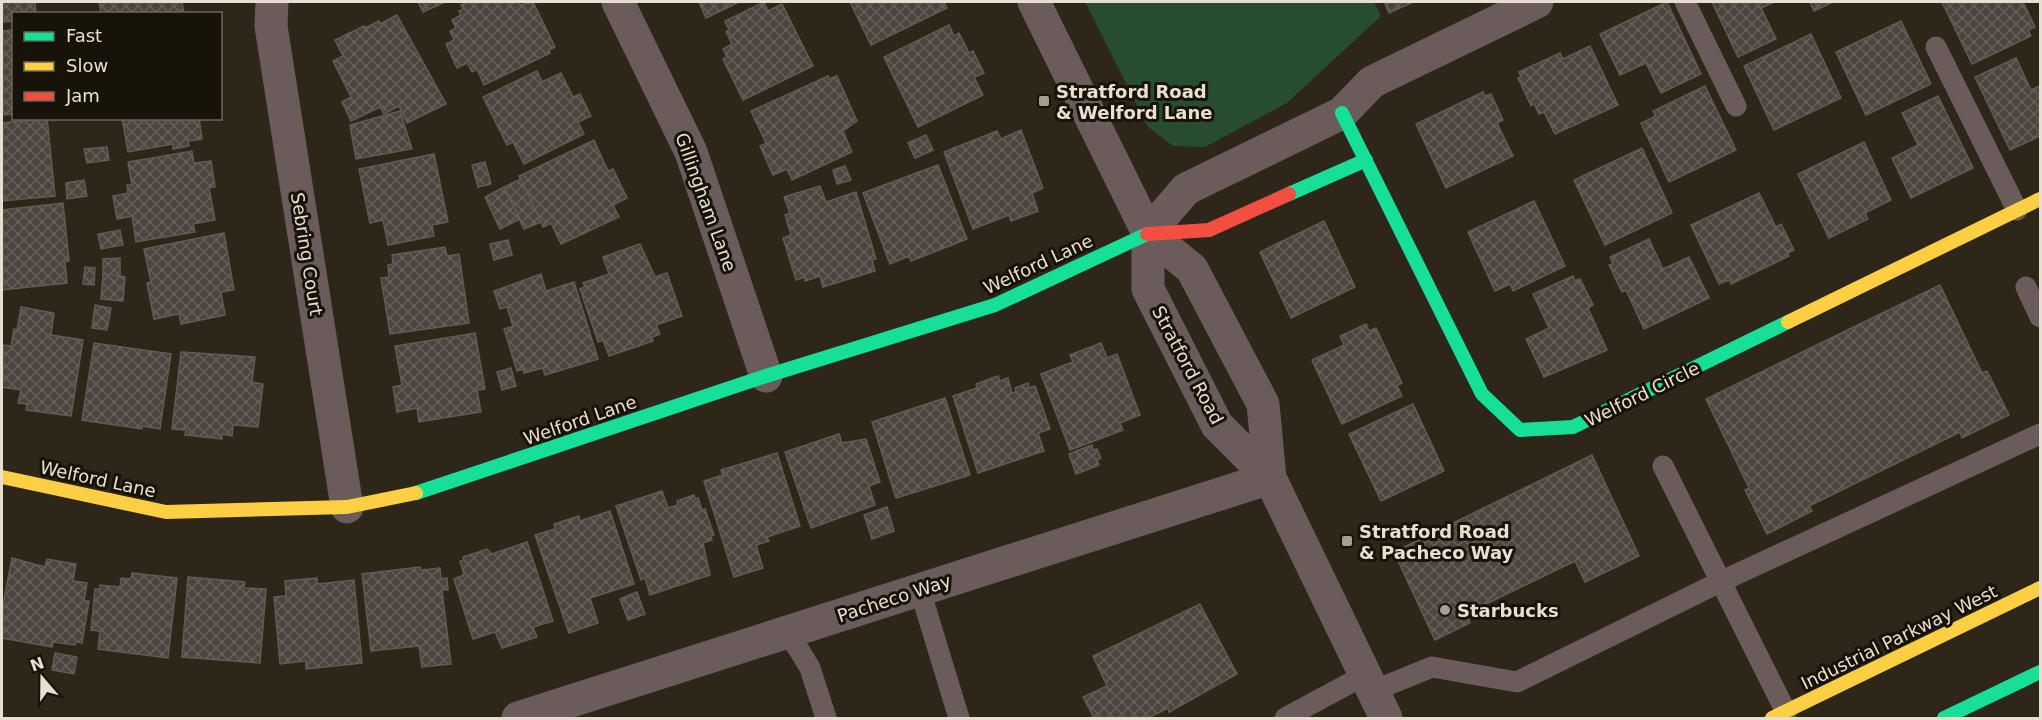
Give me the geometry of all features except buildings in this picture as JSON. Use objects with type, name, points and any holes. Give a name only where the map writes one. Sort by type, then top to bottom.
[{"type":"street","name":"Sebring Court","points":[[272,2],[271,26],[347,507]]},
{"type":"street","name":"Gillingham Lane","points":[[618,2],[691,152],[766,376]]},
{"type":"street","name":"Stratford Road","points":[[1034,2],[1148,233],[1192,269],[1263,404],[1270,478]]},
{"type":"street","points":[[1148,233],[1186,189],[1342,112],[1372,82],[1537,2]]},
{"type":"street","name":"Welford Circle","points":[[1342,112],[1482,394],[1520,430],[1573,427],[2040,199]]},
{"type":"street","points":[[1148,233],[1209,230],[1366,160]]},
{"type":"street","name":"Welford Lane","points":[[2,477],[166,512],[347,507],[427,491],[766,376],[995,305],[1148,233]]},
{"type":"street","name":"Stratford Road","points":[[1148,233],[1148,290],[1217,425],[1270,478],[1375,695]]},
{"type":"street","name":"Pacheco Way","points":[[518,718],[1270,478]]},
{"type":"street","name":"Industrial Parkway West","points":[[1779,715],[2040,588]]},
{"type":"street","points":[[1944,718],[2040,672]]},
{"type":"lane","points":[[1685,2],[1736,106]]},
{"type":"lane","points":[[1936,47],[2017,210]]},
{"type":"lane","points":[[2026,286],[2040,317]]},
{"type":"lane","points":[[1285,718],[1375,695],[1432,667],[1517,682],[1722,581],[2040,434]]},
{"type":"lane","points":[[1663,466],[1722,581],[1779,715]]},
{"type":"lane","points":[[920,590],[959,718]]},
{"type":"lane","points":[[788,632],[810,668],[826,718]]},
{"type":"green space","points":[[1085,2],[1374,2],[1381,16],[1287,103],[1205,147],[1173,146],[1148,127]]},
{"type":"traffic: fast","points":[[1342,113],[1482,394],[1520,430],[1573,427],[1788,322]]},
{"type":"traffic: fast","points":[[1289,194],[1366,160]]},
{"type":"traffic: fast","points":[[416,493],[766,376],[995,305],[1147,234]]},
{"type":"traffic: fast","points":[[1944,718],[2040,672]]},
{"type":"traffic: slow","points":[[1788,322],[2040,199]]},
{"type":"traffic: slow","points":[[2,477],[166,512],[347,507],[416,493]]},
{"type":"traffic: slow","points":[[1772,718],[2040,588]]},
{"type":"traffic: jam","points":[[1147,234],[1209,230],[1289,194]]},
{"type":"place","name":"Stratford Road & Welford Lane","points":[[1044,101]]},
{"type":"place","name":"Stratford Road & Pacheco Way","points":[[1347,541]]},
{"type":"place","name":"Starbucks","points":[[1445,610]]}]
